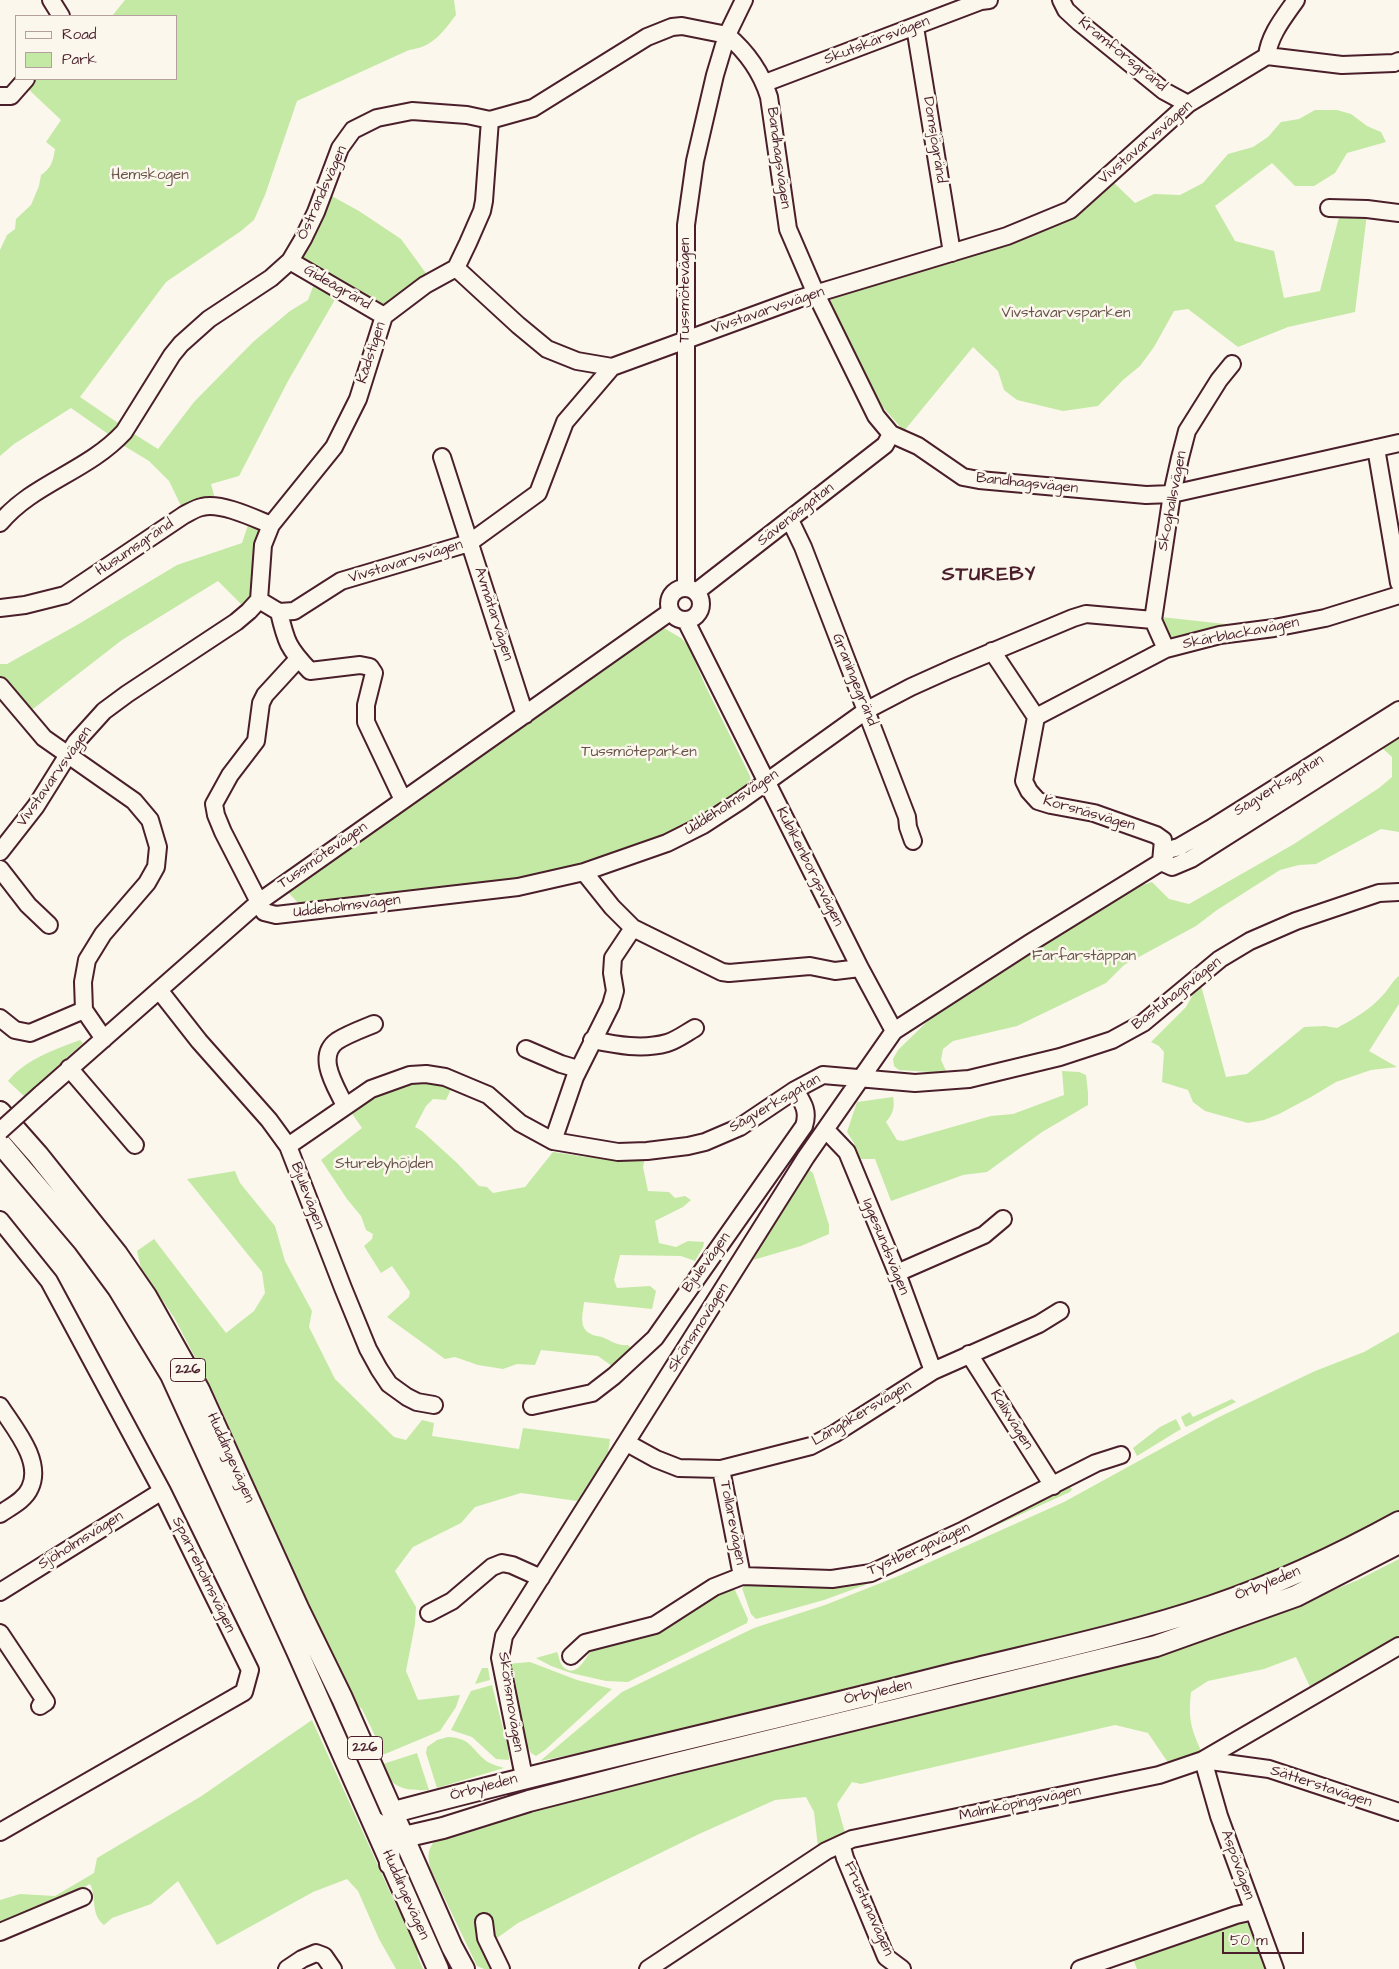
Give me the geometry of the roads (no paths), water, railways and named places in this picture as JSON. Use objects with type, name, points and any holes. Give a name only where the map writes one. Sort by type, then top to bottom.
[{"type":"main road","name":"Huddingevägen","points":[[0,1112],[38,1155],[117,1254],[146,1296],[170,1336],[199,1390],[394,1812],[398,1835],[464,1969]]},
{"type":"main road","name":"Huddingevägen","points":[[0,1143],[84,1242],[118,1288],[171,1375],[438,1969]]},
{"type":"main road","name":"Örbyleden","points":[[394,1812],[524,1778],[1143,1627],[1212,1606],[1283,1580],[1350,1549],[1399,1522]]},
{"type":"main road","name":"Örbyleden","points":[[398,1835],[443,1828],[529,1801],[1156,1646],[1296,1596],[1399,1543]]},
{"type":"main road","points":[[524,1778],[529,1801]]},
{"type":"main road","name":"Huddingevägen","points":[[373,1821],[398,1835]]},
{"type":"main road","points":[[390,1864],[389,1848],[398,1835]]},
{"type":"street","points":[[51,0],[60,15]]},
{"type":"street","name":"Tussmötevägen","points":[[691,590],[686,340],[686,225],[690,190],[711,89],[727,35],[744,0]]},
{"type":"street","name":"Skutskärsvägen","points":[[765,83],[989,0]]},
{"type":"street","name":"Kramforsgränd","points":[[1061,0],[1066,10],[1079,22],[1164,91],[1188,104]]},
{"type":"street","points":[[1296,0],[1279,24],[1267,56],[1342,65],[1397,65]]},
{"type":"street","name":"Östrandsvägen","points":[[0,524],[20,502],[88,463],[114,442],[124,432],[172,355],[181,344],[209,319],[271,278],[290,261],[304,239],[316,212],[340,148],[354,130],[377,118],[412,111],[467,115],[490,120],[533,108],[647,36],[672,27],[682,26],[727,35]]},
{"type":"street","name":"Domsjögränd","points":[[915,27],[952,252]]},
{"type":"street","name":"Bandhagsvägen","points":[[727,35],[748,56],[765,83],[776,138],[788,229],[816,294],[876,416],[891,434],[918,446],[963,477],[1146,495],[1172,494],[1399,443]]},
{"type":"street","name":"Vivstavarvsvägen","points":[[279,612],[294,611],[342,581],[470,543],[538,493],[565,422],[612,367],[816,294],[1007,236],[1070,210],[1188,104],[1267,56]]},
{"type":"street","points":[[5,96],[25,80]]},
{"type":"street","points":[[490,120],[482,211],[456,268],[547,349],[577,361],[612,367]]},
{"type":"street","points":[[1329,208],[1367,209],[1399,213]]},
{"type":"street","name":"Gideågränd","points":[[290,261],[384,316]]},
{"type":"street","name":"Kådstigen","points":[[259,600],[263,545],[271,525],[334,447],[358,400],[384,316],[425,285],[456,268]]},
{"type":"street","name":"Skoghallsvägen","points":[[1153,620],[1172,494],[1187,431],[1219,380],[1232,364]]},
{"type":"street","name":"Sävenäsgatan","points":[[691,590],[790,520],[885,446],[891,434]]},
{"type":"street","points":[[1376,448],[1399,583]]},
{"type":"street","name":"Avmätarvägen","points":[[442,457],[525,715]]},
{"type":"street","name":"Husumsgränd","points":[[0,608],[25,605],[65,595],[184,515],[203,507],[214,506],[271,525]]},
{"type":"street","name":"Graningegränd","points":[[790,520],[803,546],[867,710],[907,817],[913,841]]},
{"type":"street","points":[[677,590],[691,590],[701,601],[700,609],[697,616],[686,621],[675,617],[670,612],[668,601],[677,590]]},
{"type":"street","name":"Skärblackavägen","points":[[1036,717],[1166,649],[1220,635],[1274,628],[1325,618],[1399,595]]},
{"type":"street","points":[[259,600],[279,612],[286,640],[298,659],[310,670],[360,665],[370,667],[374,673],[366,705],[366,722],[403,800]]},
{"type":"street","name":"Vivstavarvsvägen","points":[[0,852],[36,806],[76,742],[104,711],[236,622],[250,611],[259,600]]},
{"type":"street","name":"Tussmötevägen","points":[[0,1131],[259,902],[670,612]]},
{"type":"street","name":"Uddeholmsvägen","points":[[259,902],[264,912],[276,915],[518,887],[584,872],[667,843],[703,825],[867,710],[911,687],[1086,614],[1153,620]]},
{"type":"street","points":[[1153,620],[1166,649]]},
{"type":"street","name":"Kubikenborgsvägen","points":[[686,621],[860,968],[894,1031]]},
{"type":"street","points":[[992,652],[1036,717]]},
{"type":"street","points":[[259,902],[223,832],[214,804],[230,775],[256,741],[261,703],[265,695],[298,659]]},
{"type":"street","points":[[0,686],[44,738],[134,801],[150,820],[158,846],[156,867],[147,883],[103,934],[87,960],[82,982],[84,1010],[104,1039]]},
{"type":"street","name":"Sågverksgatan","points":[[288,1146],[371,1089],[410,1075],[426,1074],[445,1077],[488,1095],[520,1123],[553,1141],[618,1152],[647,1151],[705,1142],[740,1127],[795,1090],[823,1075],[830,1074],[860,1079],[894,1031],[1030,943],[1161,862],[1168,850],[1178,847],[1210,829],[1399,710]]},
{"type":"street","name":"Korsnäsvägen","points":[[1036,717],[1024,781],[1029,791],[1038,801],[1094,813],[1156,835],[1163,840],[1161,862]]},
{"type":"street","name":"Sågverksgatan","points":[[1161,862],[1172,867],[1191,859],[1399,727]]},
{"type":"street","points":[[0,869],[28,905],[49,925]]},
{"type":"street","points":[[584,872],[612,907],[633,928],[722,972],[810,966],[835,970],[860,968]]},
{"type":"street","name":"Bastuhagsvägen","points":[[860,1079],[915,1083],[969,1079],[1060,1057],[1112,1040],[1143,1023],[1220,959],[1250,941],[1296,921],[1336,907],[1379,893],[1399,892]]},
{"type":"street","points":[[553,1141],[578,1069],[615,991],[612,973],[613,958],[633,928]]},
{"type":"street","name":"Bjulevägen","points":[[159,990],[199,1041],[269,1120],[288,1146],[317,1224],[368,1349],[379,1369],[389,1384],[407,1397],[417,1402],[434,1405]]},
{"type":"street","points":[[0,1018],[16,1030],[30,1033],[84,1010]]},
{"type":"street","points":[[345,1106],[330,1074],[327,1062],[330,1050],[336,1042],[374,1024]]},
{"type":"street","points":[[592,1040],[622,1046],[639,1047],[668,1043],[695,1028]]},
{"type":"street","points":[[526,1049],[578,1069]]},
{"type":"street","points":[[69,1068],[135,1145]]},
{"type":"street","name":"Skönsmovägen","points":[[524,1778],[500,1658],[500,1647],[504,1636],[860,1079]]},
{"type":"street","name":"Bjulevägen","points":[[532,1406],[592,1393],[614,1376],[655,1338],[804,1126],[807,1116],[804,1105],[795,1090]]},
{"type":"street","name":"Iggesundsvägen","points":[[826,1130],[847,1152],[897,1273],[933,1371]]},
{"type":"street","points":[[897,1273],[984,1235],[1003,1219]]},
{"type":"street","name":"Sparreholmsvägen","points":[[0,1220],[49,1281],[162,1491],[250,1670],[244,1692],[0,1832]]},
{"type":"street","name":"Långåkersvägen","points":[[627,1443],[656,1459],[679,1468],[721,1469],[811,1446],[834,1434],[933,1371],[1039,1324],[1060,1311]]},
{"type":"street","name":"Kalixvägen","points":[[969,1354],[1053,1486]]},
{"type":"street","points":[[0,1406],[30,1456],[33,1471],[30,1488],[20,1500],[0,1514]]},
{"type":"street","name":"Tystbergavägen","points":[[571,1656],[584,1643],[655,1625],[714,1587],[742,1576],[832,1579],[871,1573],[1053,1486],[1096,1463],[1121,1455]]},
{"type":"street","name":"Tollarevägen","points":[[721,1469],[742,1576]]},
{"type":"street","name":"Sjöholmsvägen","points":[[0,1592],[162,1491]]},
{"type":"street","points":[[429,1613],[452,1602],[492,1567],[502,1563],[512,1565],[541,1578]]},
{"type":"street","points":[[0,1633],[46,1702],[40,1706]]},
{"type":"street","name":"Malmköpingsvägen","points":[[648,1969],[800,1867],[841,1844],[862,1837],[1159,1775],[1203,1760],[1399,1646]]},
{"type":"street","points":[[1242,1738],[1242,1765]]},
{"type":"street","name":"Sätterstavägen","points":[[1203,1760],[1269,1769],[1399,1812]]},
{"type":"street","name":"Aspövägen","points":[[1203,1760],[1219,1816],[1275,1969]]},
{"type":"street","name":"Frustunavägen","points":[[841,1844],[886,1957],[902,1969]]},
{"type":"street","points":[[0,1932],[83,1897]]},
{"type":"street","points":[[1080,1969],[1236,1915],[1254,1911]]},
{"type":"street","points":[[484,1922],[486,1938],[500,1969]]},
{"type":"street","points":[[287,1969],[302,1959],[316,1953],[324,1956],[333,1969]]},
{"type":"district","name":"STUREBY","points":[[989,576]]},
{"type":"park label","name":"Hemskogen","points":[[150,176]]},
{"type":"park label","name":"Vivstavarvsparken","points":[[1066,314]]},
{"type":"park label","name":"Tussmöteparken","points":[[639,753]]},
{"type":"park label","name":"Farfarstäppan","points":[[1084,957]]},
{"type":"park label","name":"Sturebyhöjden","points":[[384,1165]]}]
